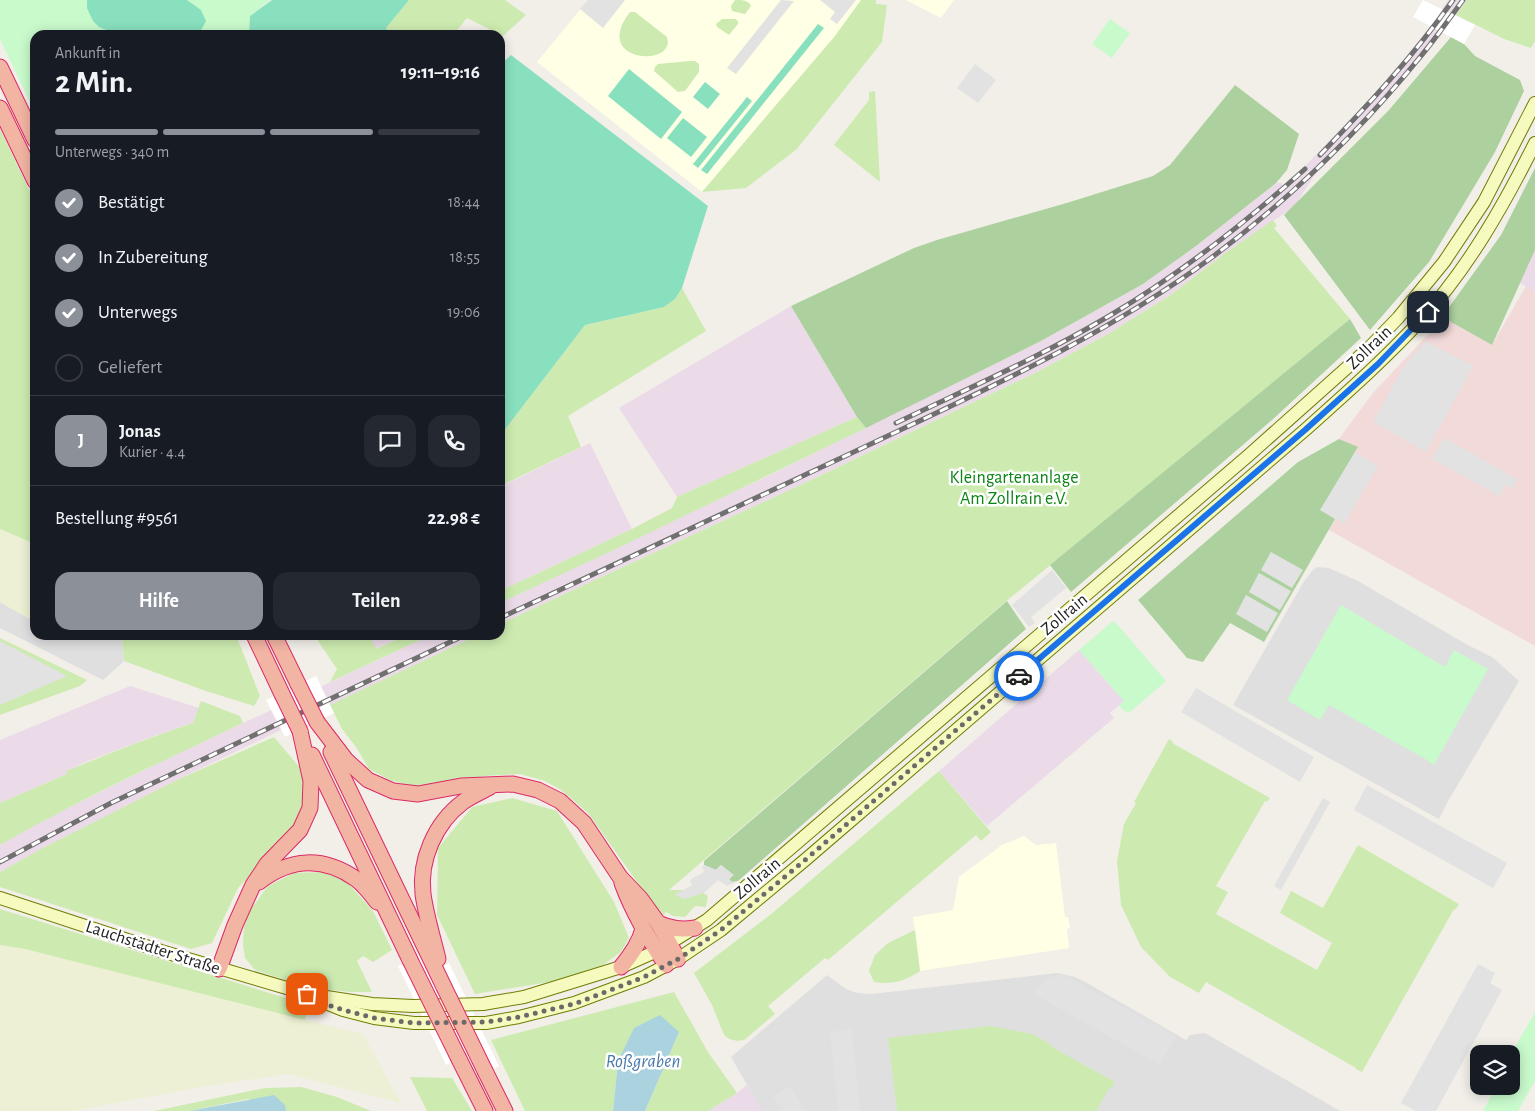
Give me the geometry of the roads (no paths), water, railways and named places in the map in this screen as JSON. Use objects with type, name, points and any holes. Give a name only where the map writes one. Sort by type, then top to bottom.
[{"type":"highway","points":[[0,67],[30,130]]},
{"type":"highway","points":[[0,108],[30,170]]},
{"type":"highway","points":[[256,640],[410,960],[485,1111]]},
{"type":"highway","points":[[276,640],[438,969]]},
{"type":"highway","points":[[317,722],[346,760],[368,780],[394,791],[418,794],[461,786],[513,784],[538,790],[560,801],[584,823],[620,877],[640,898],[658,923],[664,948],[672,962]]},
{"type":"highway","points":[[219,969],[235,926],[254,886],[268,864],[300,830],[310,808],[311,781],[300,731]]},
{"type":"highway","points":[[493,785],[463,802],[447,817],[435,833],[428,848],[423,893],[438,969],[444,987],[505,1111]]},
{"type":"highway","points":[[254,886],[269,874],[288,866],[303,862],[315,862],[335,868],[356,879],[390,916]]},
{"type":"highway","points":[[620,877],[628,900],[643,929],[664,948]]},
{"type":"highway","points":[[658,923],[667,928],[680,930],[695,928]]},
{"type":"highway","points":[[621,967],[639,941],[643,929]]},
{"type":"main road","name":"Zollrain","points":[[372,1004],[450,1006],[484,1004],[524,998],[621,967],[664,948],[707,920],[1323,391],[1369,348],[1398,318],[1444,262],[1484,202],[1535,103]]},
{"type":"main road","name":"Zollrain","points":[[374,1018],[414,1023],[486,1022],[519,1017],[574,1004],[644,977],[672,962],[721,930],[1305,430],[1378,364],[1437,301],[1475,250],[1500,211],[1535,143]]},
{"type":"main road","points":[[1103,580],[1115,593]]},
{"type":"main road","name":"Lauchstädter Straße","points":[[0,898],[219,969],[307,994],[372,1004]]},
{"type":"main road","name":"Lauchstädter Straße","points":[[307,994],[325,1004],[374,1018]]},
{"type":"water","name":"Roßgraben","points":[[660,1015],[679,1032],[645,1111],[613,1111],[618,1061],[634,1028]]},
{"type":"water","points":[[274,1095],[285,1105],[286,1111],[189,1111]]},
{"type":"railway","points":[[1320,155],[1406,61],[1453,0]]},
{"type":"railway","points":[[505,616],[1005,380],[1090,335],[1172,285],[1211,258],[1268,213],[1348,138],[1398,84],[1463,0]]},
{"type":"railway","points":[[896,423],[1057,345],[1135,300],[1211,247],[1305,169]]},
{"type":"railway","points":[[0,862],[111,803],[454,640]]},
{"type":"park label","name":"Kleingartenanlage Am Zollrain e.V.","points":[[1014,487]]}]
